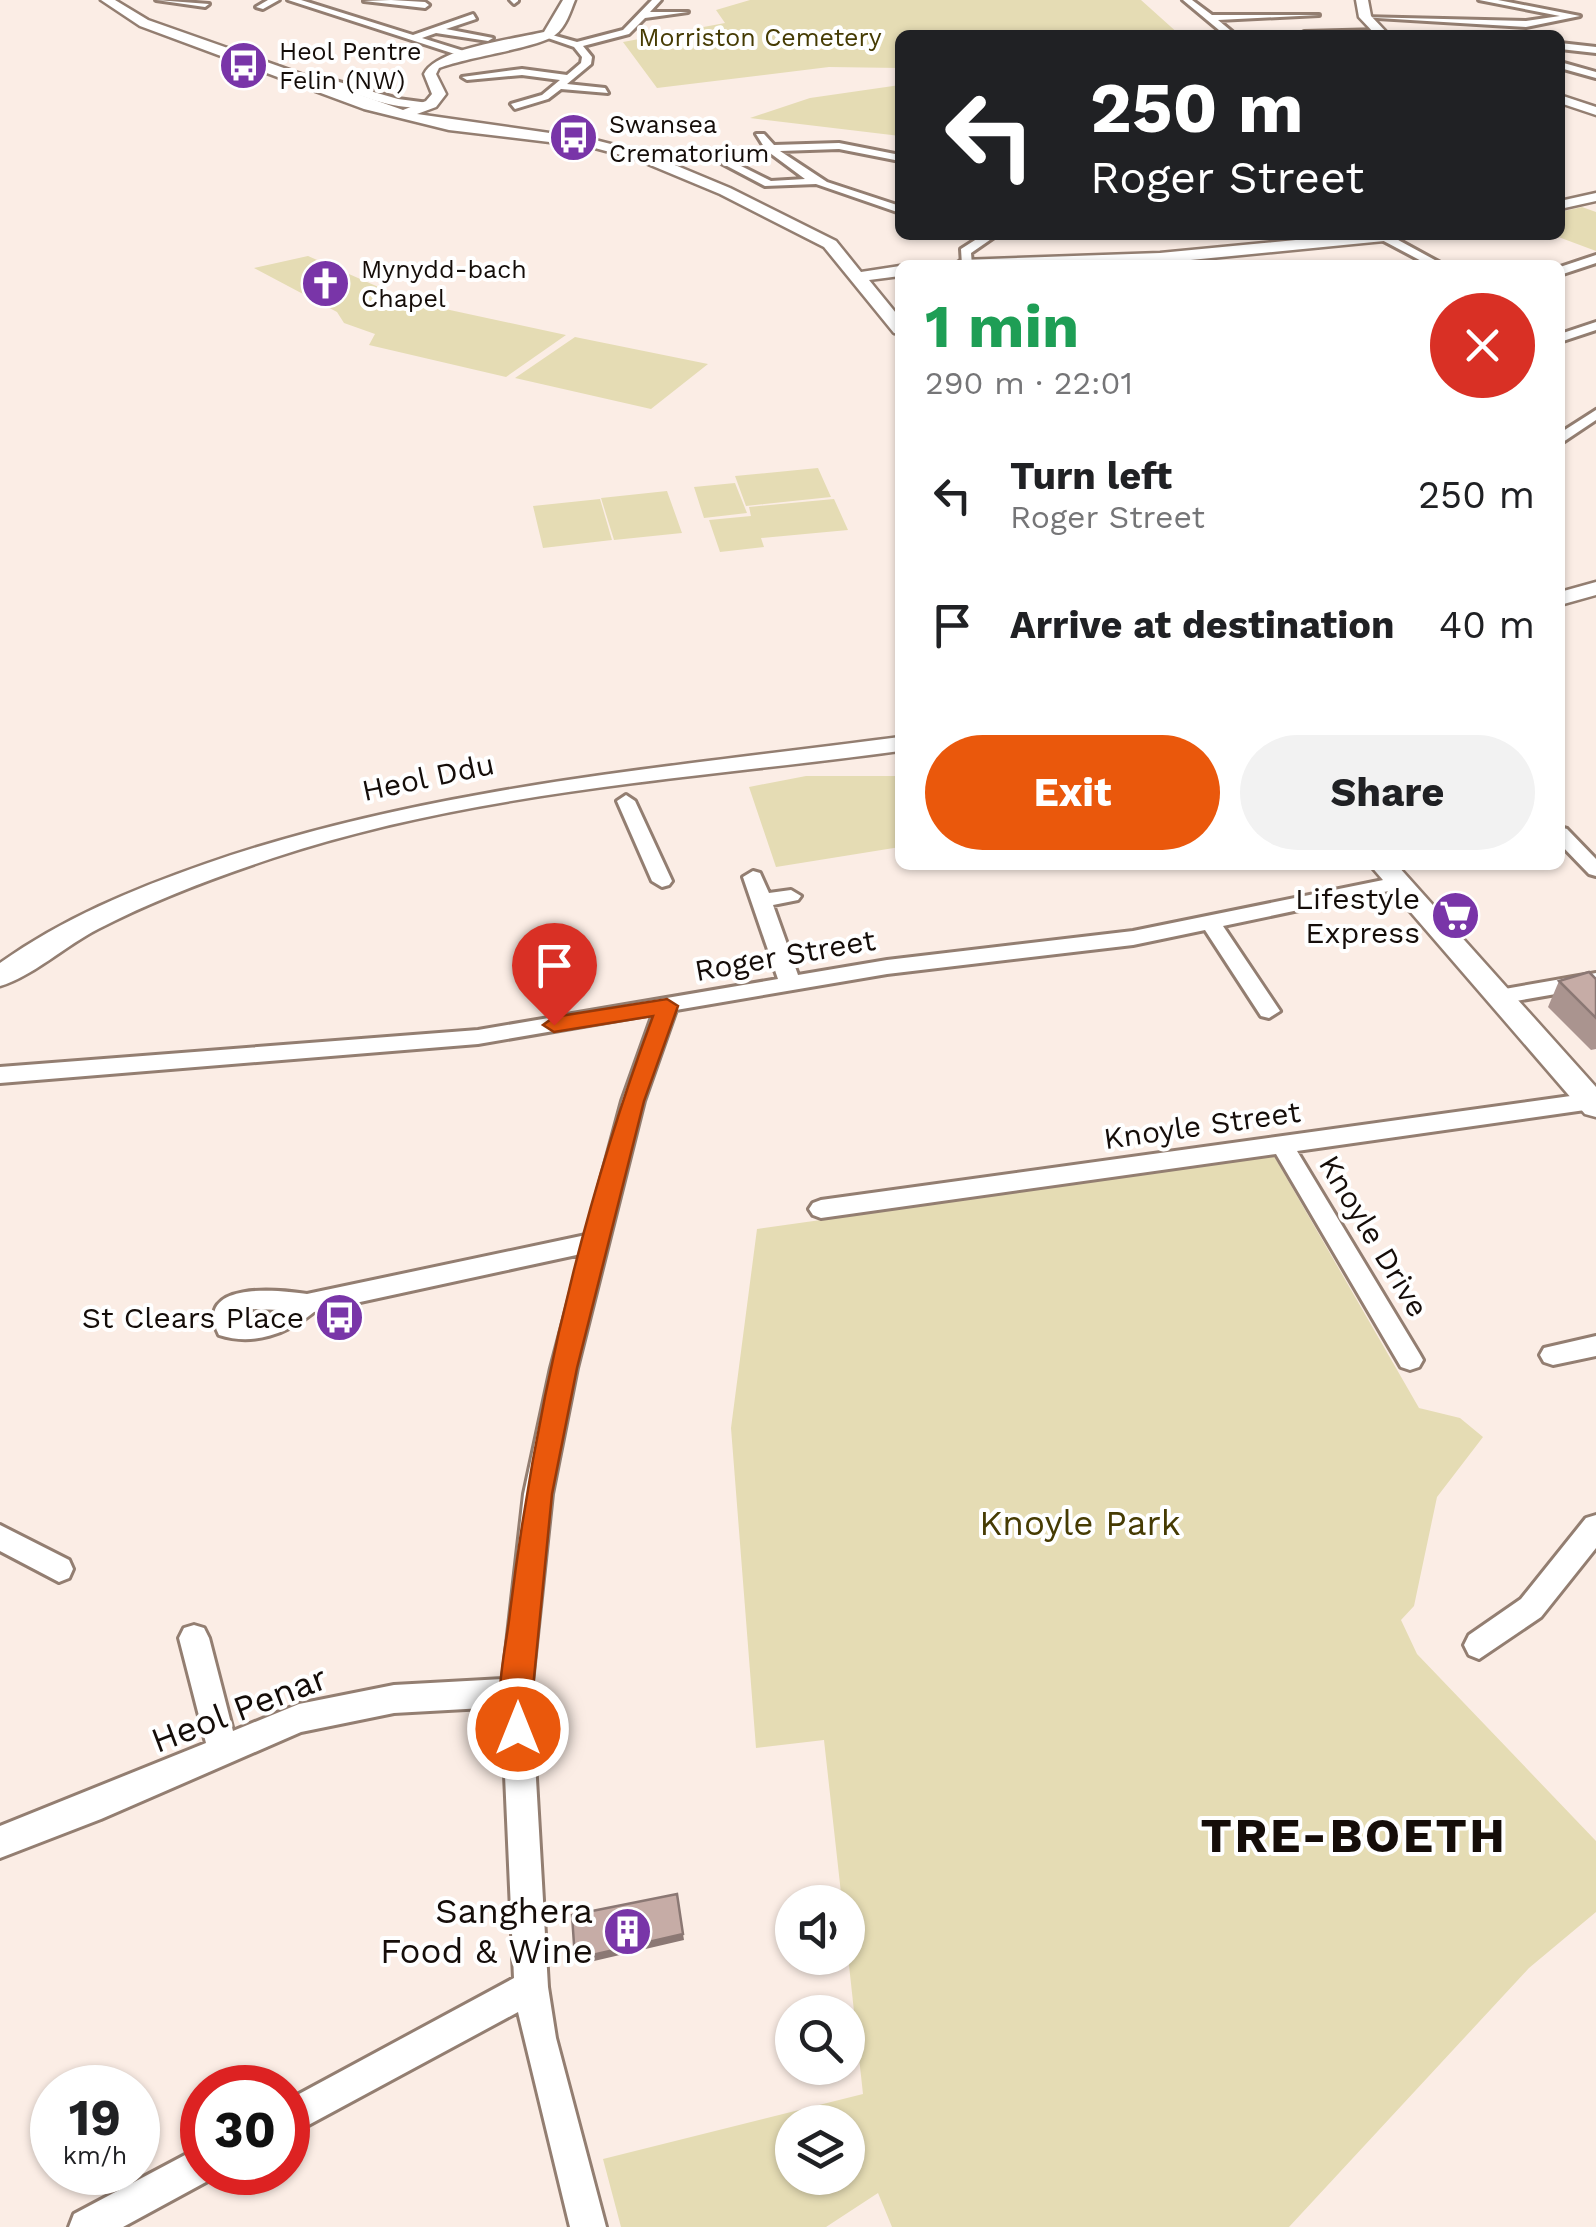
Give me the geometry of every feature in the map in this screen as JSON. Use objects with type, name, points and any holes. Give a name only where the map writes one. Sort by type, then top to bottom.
[{"type":"street","points":[[108,0],[144,22],[403,116],[488,132],[591,143],[640,156],[725,191],[815,236],[842,254],[895,323]]},
{"type":"street","points":[[160,0],[205,4]]},
{"type":"street","points":[[260,6],[275,0]]},
{"type":"street","points":[[292,0],[464,54]]},
{"type":"street","points":[[328,12],[369,0],[425,5]]},
{"type":"street","points":[[548,35],[558,25],[569,0]]},
{"type":"street","points":[[577,45],[626,32],[657,0]]},
{"type":"street","points":[[1187,0],[1226,30]]},
{"type":"street","points":[[1362,0],[1364,17],[1376,30]]},
{"type":"street","points":[[1462,30],[1576,16],[1522,3],[1483,0]]},
{"type":"street","points":[[645,16],[684,12]]},
{"type":"street","points":[[1210,18],[1315,15]]},
{"type":"street","points":[[1364,17],[1521,30]]},
{"type":"street","points":[[413,38],[473,18]]},
{"type":"street","points":[[438,31],[488,38]]},
{"type":"street","points":[[403,116],[432,104],[439,94],[430,74],[434,66],[464,54],[548,35],[577,45],[587,57],[586,64],[538,100],[515,106]]},
{"type":"street","points":[[1565,47],[1596,50]]},
{"type":"street","points":[[1565,63],[1596,75]]},
{"type":"street","points":[[467,77],[522,72],[605,91]]},
{"type":"street","points":[[1571,84],[1596,75]]},
{"type":"street","points":[[332,83],[396,102],[432,104]]},
{"type":"street","points":[[1565,101],[1596,111]]},
{"type":"street","points":[[760,136],[812,182]]},
{"type":"street","points":[[770,148],[839,146],[895,157]]},
{"type":"street","points":[[715,158],[769,184],[812,182],[895,208]]},
{"type":"street","points":[[1565,204],[1596,196]]},
{"type":"street","points":[[964,260],[963,255],[980,240]]},
{"type":"street","points":[[1172,260],[1353,240]]},
{"type":"street","points":[[1396,240],[1430,260]]},
{"type":"street","points":[[1565,269],[1596,258]]},
{"type":"street","points":[[859,276],[895,272]]},
{"type":"street","points":[[1565,336],[1596,326]]},
{"type":"street","points":[[1565,436],[1596,414]]},
{"type":"street","points":[[1565,597],[1596,588]]},
{"type":"street","name":"Heol Ddu","points":[[0,977],[61,936],[132,901],[222,865],[342,828],[505,794],[895,745]]},
{"type":"street","points":[[626,801],[662,881]]},
{"type":"street","points":[[1565,837],[1596,870]]},
{"type":"street","points":[[1390,874],[1594,1103]]},
{"type":"street","name":"Roger Street","points":[[0,1074],[478,1037],[790,982],[1133,938],[1211,923],[1390,874]]},
{"type":"street","points":[[753,877],[790,982]]},
{"type":"street","points":[[761,901],[790,896]]},
{"type":"street","points":[[1211,923],[1269,1011]]},
{"type":"street","points":[[1499,998],[1596,980]]},
{"type":"street","points":[[588,2227],[539,2038],[531,1987],[516,1692],[538,1494],[595,1242],[633,1101],[667,1006]]},
{"type":"street","name":"Knoyle Street","points":[[820,1208],[1282,1145],[1442,1118],[1594,1103]]},
{"type":"street","name":"Knoyle Drive","points":[[1282,1145],[1410,1360]]},
{"type":"street","points":[[307,1304],[595,1242]]},
{"type":"street","points":[[1553,1355],[1596,1346]]},
{"type":"street","points":[[1478,1644],[1531,1608],[1596,1528]]},
{"type":"street","points":[[0,1537],[59,1568]]},
{"type":"street","points":[[194,1638],[223,1751]]},
{"type":"street","name":"Heol Penar","points":[[0,1842],[334,1708],[394,1699],[516,1692]]},
{"type":"street","points":[[310,2106],[531,1987]]},
{"type":"street","points":[[87,2227],[180,2176]]},
{"type":"green space","name":"Morriston Cemetery","points":[[750,0],[1141,0],[1174,30],[895,30],[895,68],[829,67],[657,88],[623,42],[725,23],[716,10]]},
{"type":"green space","points":[[895,86],[895,135],[750,118],[810,98]]},
{"type":"green space","points":[[1582,207],[1596,212],[1596,251],[1565,239],[1565,211]]},
{"type":"green space","points":[[308,256],[383,289],[385,296],[566,335],[506,377],[369,345],[375,334],[344,323],[337,312],[254,268]]},
{"type":"green space","points":[[575,337],[708,364],[651,409],[515,378]]},
{"type":"green space","points":[[818,468],[831,497],[746,506],[735,476]]},
{"type":"green space","points":[[735,483],[747,513],[704,518],[694,487]]},
{"type":"green space","points":[[667,491],[682,533],[614,540],[601,498]]},
{"type":"green space","points":[[600,499],[612,540],[543,548],[533,506]]},
{"type":"green space","points":[[834,499],[848,530],[761,538],[764,547],[720,552],[709,520],[751,516],[749,507]]},
{"type":"green space","points":[[806,776],[895,776],[895,848],[776,867],[749,787]]},
{"type":"green space","name":"Knoyle Park","points":[[1274,1156],[1419,1408],[1460,1418],[1483,1437],[1437,1497],[1414,1606],[1401,1620],[1417,1654],[1596,1841],[1596,1912],[1529,1968],[1289,2227],[892,2227],[878,2193],[826,2227],[621,2227],[603,2159],[775,2116],[775,2195],[865,2195],[865,2105],[819,2105],[863,2094],[865,2085],[865,1995],[852,1995],[850,1975],[865,1975],[865,1885],[840,1885],[824,1740],[756,1748],[731,1428],[757,1229]]},
{"type":"building","points":[[1589,972],[1596,979],[1596,1018],[1559,981]]},
{"type":"building","name":"Sanghera Food & Wine","points":[[677,1894],[683,1934],[575,1959],[572,1915]]},
{"type":"place","name":"Heol Pentre Felin (NW)","points":[[244,65]]},
{"type":"place","name":"Swansea Crematorium","points":[[574,138]]},
{"type":"place","name":"Mynydd-bach Chapel","points":[[326,283]]},
{"type":"place","name":"Lifestyle Express","points":[[1455,915]]},
{"type":"place","name":"St Clears Place","points":[[339,1317]]},
{"type":"place","name":"Sanghera Food & Wine","points":[[628,1931]]},
{"type":"district","name":"TRE-BOETH","points":[[1354,1835]]},
{"type":"route","points":[[518,1729],[516,1692],[538,1494],[595,1242],[633,1101],[667,1006],[554,1025]]}]
